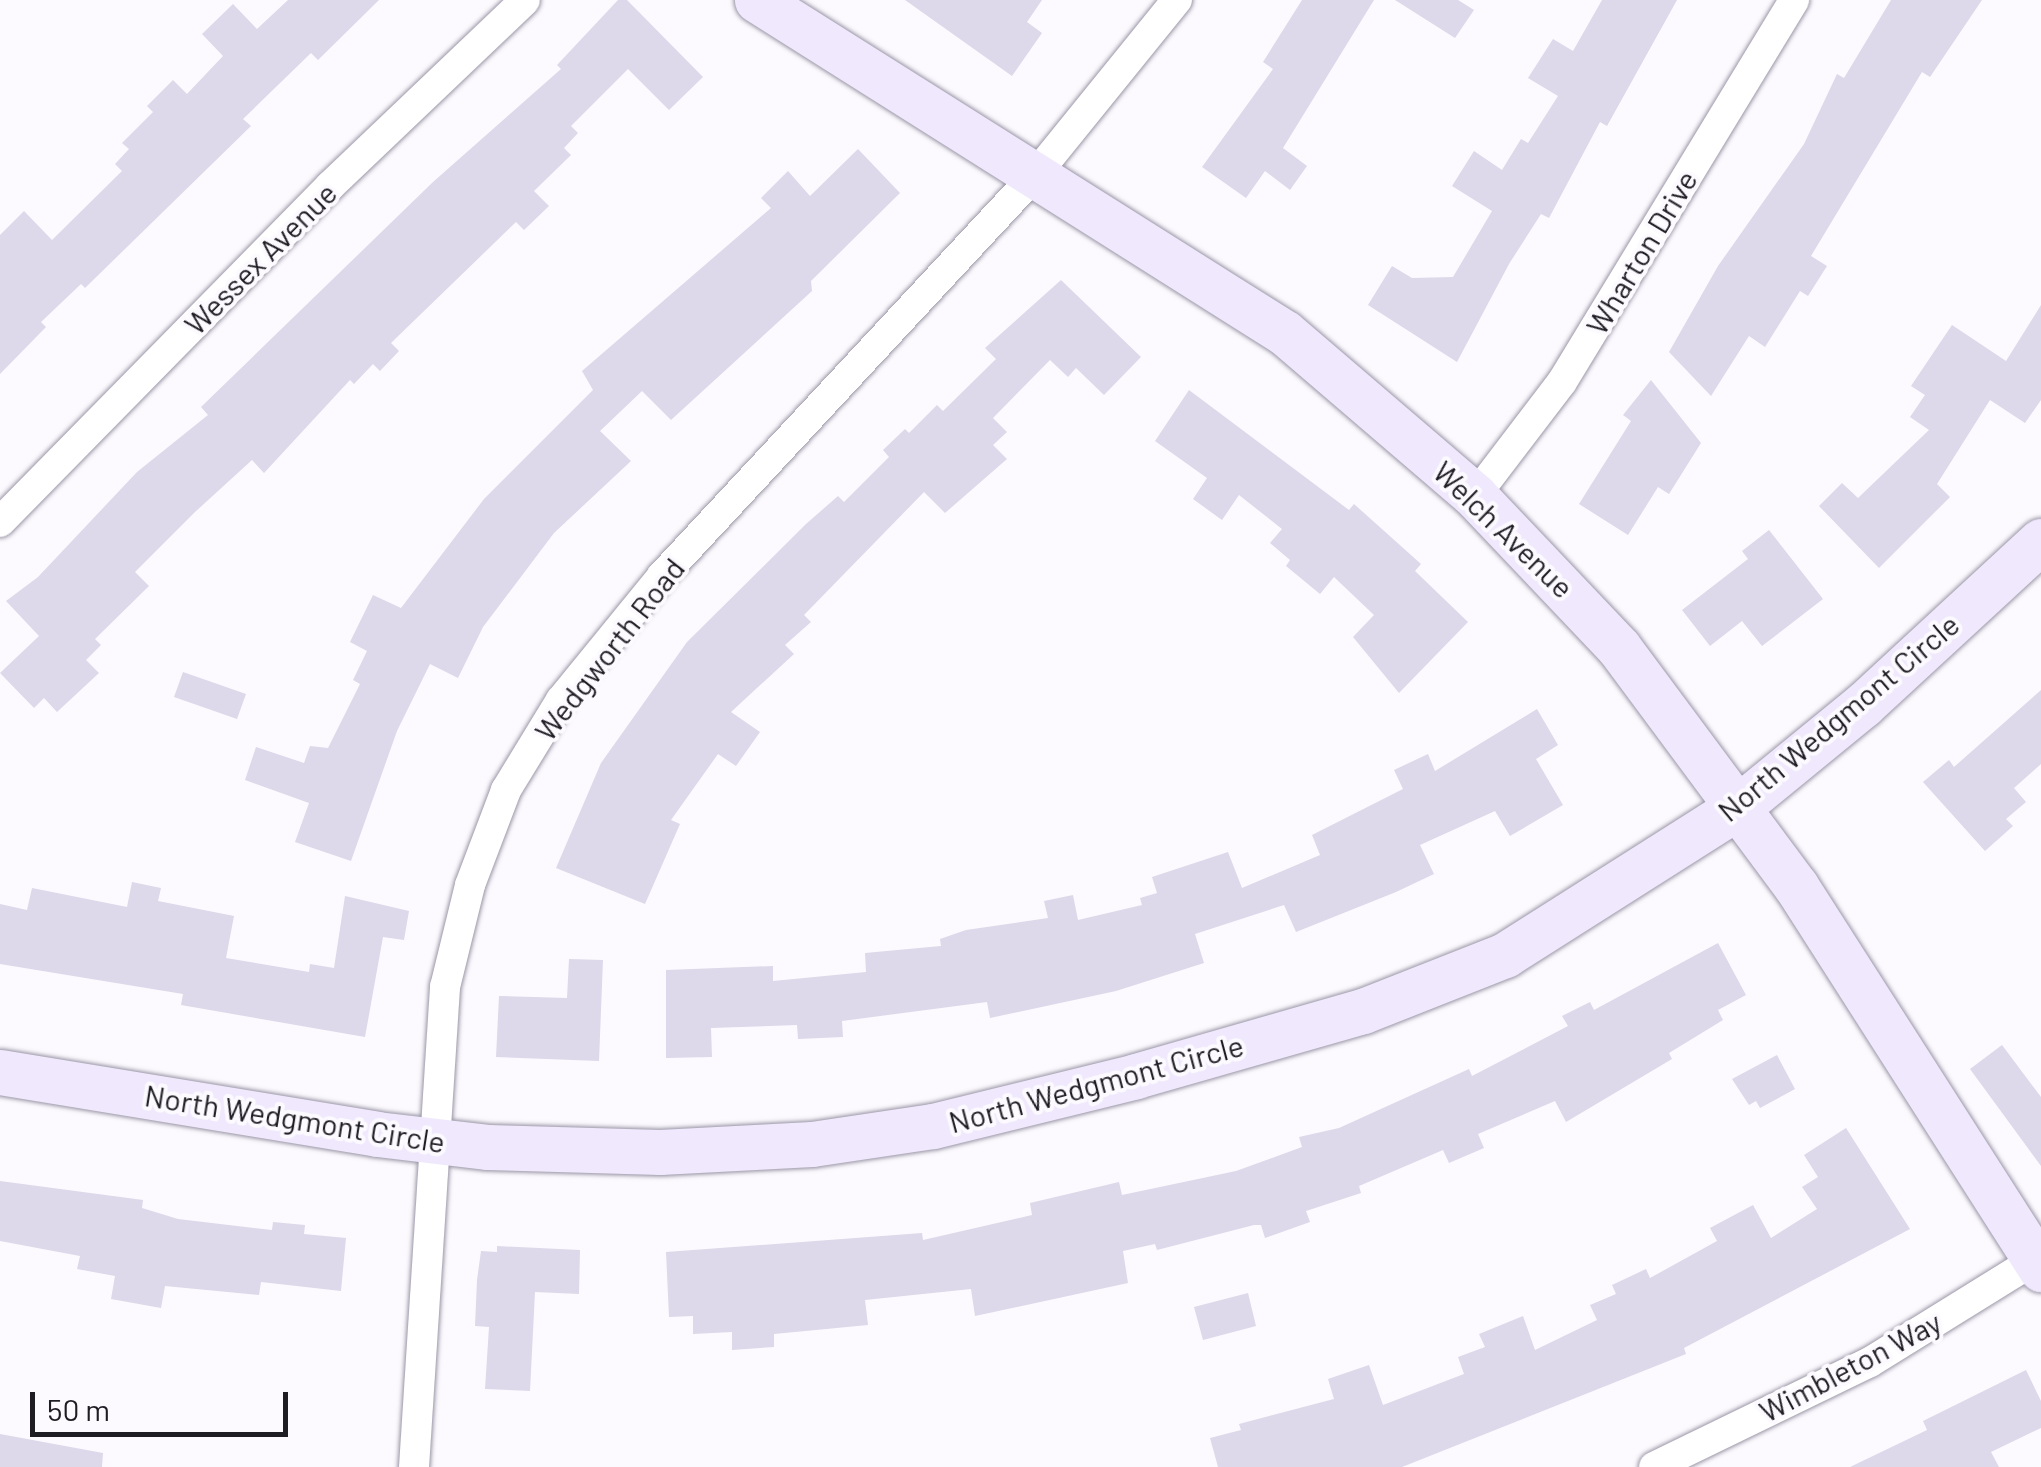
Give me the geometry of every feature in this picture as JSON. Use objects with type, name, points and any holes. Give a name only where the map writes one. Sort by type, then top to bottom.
[{"type":"street","name":"Wessex Avenue","points":[[0,522],[330,186],[525,0]]},
{"type":"street","name":"Welch Avenue","points":[[757,0],[1286,334],[1476,496],[1620,648],[1796,886],[2039,1262]]},
{"type":"street","name":"Wedgworth Road","points":[[414,1467],[431,1140],[445,987],[470,885],[506,790],[561,700],[662,576],[1036,174],[1177,0]]},
{"type":"street","name":"Wharton Drive","points":[[1476,496],[1562,382],[1794,0]]},
{"type":"street","name":"North Wedgmont Circle","points":[[0,1072],[431,1140],[660,1152],[812,1144],[933,1126],[1136,1076],[1362,1011],[1504,955],[1737,808],[1863,705],[2041,541]]},
{"type":"street","name":"Wimbleton Way","points":[[1654,1467],[1870,1362],[2039,1262]]},
{"type":"building","points":[[288,0],[379,0],[318,60],[311,53],[243,119],[251,126],[85,288],[81,284],[41,322],[46,327],[0,374],[0,235],[24,211],[52,240],[122,171],[115,164],[129,149],[122,143],[153,112],[147,106],[173,80],[187,94],[223,56],[202,34],[233,4],[257,29]]},
{"type":"building","points":[[618,0],[627,0],[703,77],[669,110],[628,69],[571,126],[578,133],[564,148],[571,155],[534,191],[549,206],[524,230],[516,222],[391,343],[399,351],[380,371],[373,364],[354,384],[350,380],[264,473],[252,460],[195,512],[135,572],[149,586],[95,639],[101,645],[86,660],[99,673],[57,712],[44,698],[34,708],[0,673],[39,636],[6,601],[38,577],[137,472],[208,415],[201,407],[433,182],[561,69],[557,65]]},
{"type":"building","points":[[905,0],[1042,0],[1027,22],[1042,33],[1012,76]]},
{"type":"building","points":[[1302,0],[1374,0],[1283,148],[1307,166],[1290,190],[1265,171],[1246,198],[1202,167],[1273,69],[1263,62]]},
{"type":"building","points":[[1395,0],[1458,0],[1474,10],[1455,38]]},
{"type":"building","points":[[1602,0],[1677,0],[1607,126],[1600,122],[1549,218],[1541,214],[1509,264],[1457,362],[1368,305],[1392,266],[1412,278],[1453,277],[1492,211],[1452,186],[1474,151],[1502,170],[1521,139],[1528,143],[1558,96],[1528,78],[1553,39],[1573,51]]},
{"type":"building","points":[[1891,0],[1982,0],[1930,77],[1922,72],[1811,256],[1827,266],[1808,296],[1800,291],[1765,347],[1749,336],[1711,396],[1669,352],[1718,266],[1804,144],[1837,74],[1844,78]]},
{"type":"building","points":[[858,149],[900,193],[811,281],[812,291],[671,420],[642,391],[600,431],[631,461],[554,533],[483,627],[458,678],[430,664],[397,731],[351,861],[295,842],[309,803],[245,780],[256,747],[304,763],[310,746],[328,748],[360,684],[353,680],[367,651],[350,642],[373,595],[401,608],[484,499],[593,390],[582,371],[771,208],[761,198],[788,171],[810,196]]},
{"type":"building","points":[[1061,280],[1141,357],[1104,395],[1076,368],[1068,377],[1050,360],[993,418],[1007,432],[993,445],[1007,459],[945,513],[924,492],[804,615],[811,622],[785,645],[794,654],[731,712],[760,732],[736,766],[718,754],[671,820],[680,824],[645,904],[556,868],[601,763],[687,642],[806,524],[838,496],[844,502],[889,457],[883,450],[905,429],[909,433],[937,405],[943,411],[996,359],[985,348]]},
{"type":"building","points":[[2041,305],[2041,400],[2025,423],[1990,400],[1937,484],[1950,497],[1879,568],[1819,506],[1842,483],[1858,498],[1929,430],[1910,417],[1925,395],[1911,386],[1952,325],[2006,361]]},
{"type":"building","points":[[1651,380],[1701,443],[1669,494],[1658,487],[1628,535],[1579,504],[1631,421],[1623,415]]},
{"type":"building","points":[[1189,390],[1349,510],[1354,504],[1421,564],[1415,571],[1468,622],[1399,693],[1353,637],[1374,615],[1334,577],[1320,594],[1286,566],[1290,560],[1270,543],[1282,529],[1239,495],[1222,520],[1193,499],[1207,478],[1155,441]]},
{"type":"building","points":[[1769,530],[1823,599],[1762,646],[1742,621],[1710,646],[1682,610],[1748,559],[1742,551]]},
{"type":"building","points":[[183,672],[246,694],[237,719],[174,697]]},
{"type":"building","points":[[2041,690],[2041,764],[2014,788],[2026,802],[2006,819],[2013,826],[1985,851],[1923,782],[1949,760],[1954,767]]},
{"type":"building","points":[[1537,709],[1558,745],[1536,759],[1563,805],[1510,836],[1495,811],[1420,845],[1434,874],[1396,892],[1296,932],[1284,905],[1195,934],[1204,963],[1116,991],[990,1018],[987,1002],[842,1021],[843,1037],[798,1039],[797,1025],[711,1028],[712,1057],[666,1058],[666,970],[773,966],[773,981],[866,972],[865,953],[941,946],[940,939],[966,930],[1048,918],[1044,901],[1073,895],[1078,920],[1142,905],[1140,898],[1157,893],[1152,877],[1228,852],[1242,888],[1320,855],[1312,835],[1403,789],[1394,770],[1428,754],[1435,771]]},
{"type":"building","points":[[132,882],[161,888],[158,901],[234,916],[226,958],[309,972],[310,964],[334,968],[345,896],[409,911],[404,940],[383,937],[365,1037],[181,1005],[183,994],[0,964],[0,904],[27,910],[32,888],[127,907]]},
{"type":"building","points":[[1718,943],[1746,995],[1718,1010],[1723,1020],[1669,1053],[1672,1059],[1566,1122],[1555,1101],[1478,1134],[1484,1148],[1449,1163],[1443,1150],[1359,1186],[1361,1193],[1306,1211],[1310,1222],[1265,1238],[1261,1225],[1254,1225],[1157,1250],[1155,1244],[1123,1251],[1128,1283],[975,1316],[971,1289],[865,1300],[868,1325],[774,1334],[774,1347],[732,1350],[732,1332],[693,1334],[693,1316],[669,1317],[666,1252],[922,1233],[923,1240],[1032,1215],[1030,1203],[1119,1182],[1122,1195],[1236,1171],[1302,1147],[1299,1137],[1339,1128],[1469,1069],[1472,1076],[1568,1026],[1562,1016],[1590,1002],[1594,1010]]},
{"type":"building","points":[[569,959],[603,960],[599,1061],[496,1057],[499,996],[567,998]]},
{"type":"building","points":[[2002,1045],[2041,1097],[2041,1166],[1970,1069]]},
{"type":"building","points":[[1777,1055],[1795,1089],[1760,1108],[1756,1101],[1749,1105],[1732,1079]]},
{"type":"building","points":[[1846,1128],[1910,1229],[1684,1348],[1686,1354],[1402,1467],[1218,1467],[1210,1438],[1241,1430],[1239,1424],[1334,1399],[1328,1379],[1369,1365],[1383,1405],[1464,1374],[1458,1357],[1485,1347],[1479,1334],[1523,1316],[1535,1350],[1597,1320],[1590,1305],[1616,1294],[1612,1285],[1646,1269],[1650,1278],[1717,1241],[1710,1228],[1753,1205],[1771,1238],[1817,1209],[1802,1187],[1818,1177],[1804,1155]]},
{"type":"building","points":[[0,1181],[143,1200],[142,1208],[178,1219],[272,1230],[273,1222],[305,1225],[304,1234],[346,1238],[341,1291],[261,1282],[259,1295],[165,1286],[161,1308],[111,1299],[115,1276],[77,1269],[80,1256],[0,1241]]},
{"type":"building","points":[[497,1246],[580,1250],[579,1294],[535,1292],[530,1391],[485,1389],[489,1327],[475,1326],[477,1280],[481,1251],[497,1252]]},
{"type":"building","points":[[1248,1293],[1256,1326],[1203,1340],[1194,1307]]},
{"type":"building","points":[[2026,1370],[2041,1401],[2041,1428],[1991,1452],[1999,1467],[1850,1467],[1927,1430],[1923,1421]]},
{"type":"building","points":[[0,1434],[103,1453],[102,1467],[0,1467]]}]
